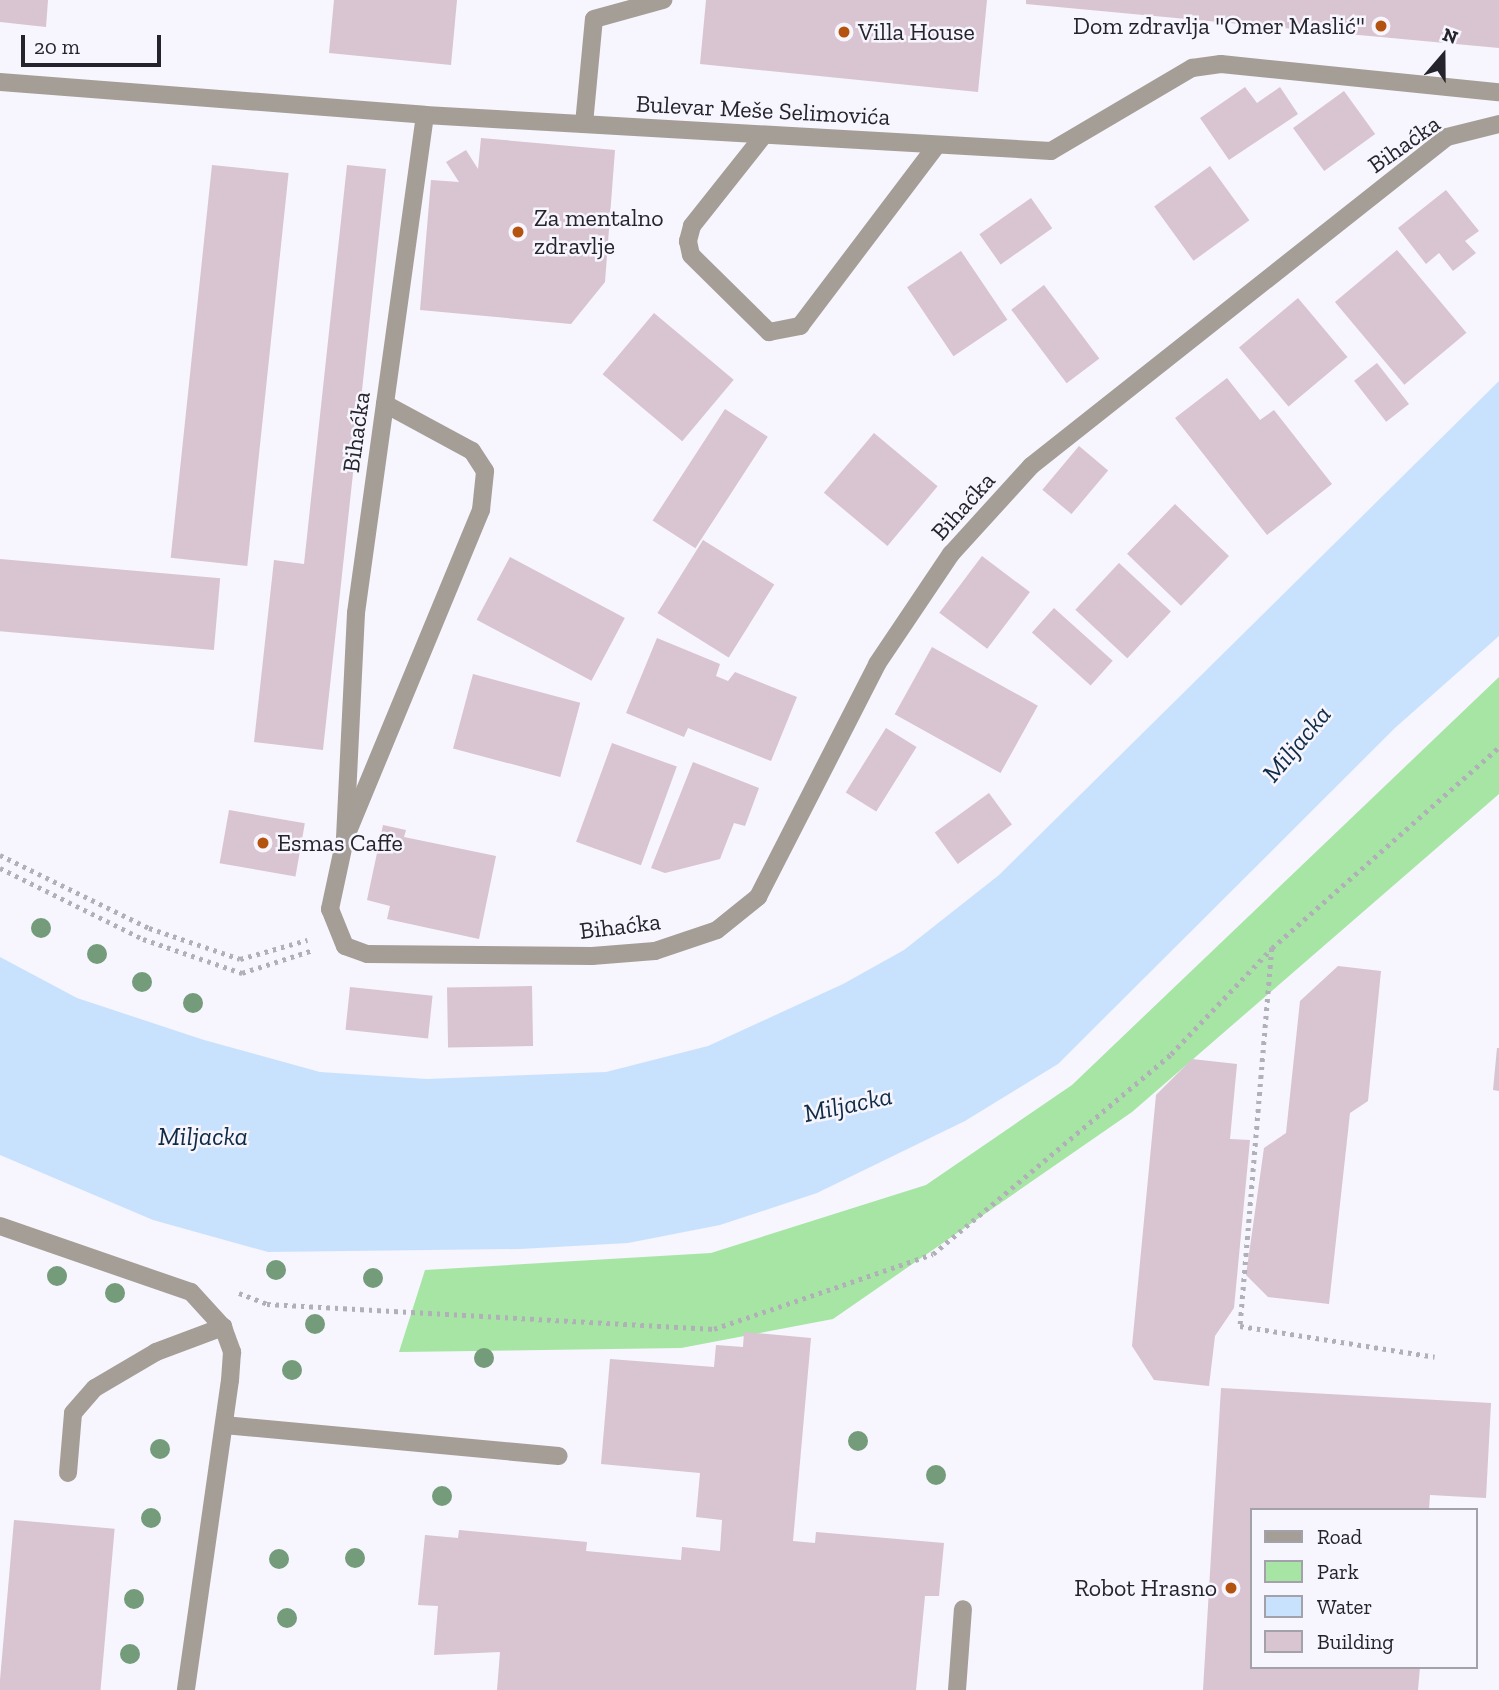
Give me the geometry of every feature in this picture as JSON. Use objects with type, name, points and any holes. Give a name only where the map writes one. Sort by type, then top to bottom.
[{"type":"street","points":[[584,124],[589,29],[594,19],[663,0]]},
{"type":"street","name":"Bulevar Meše Selimovića","points":[[0,82],[425,115],[1051,151],[1192,68],[1221,64],[1499,92]]},
{"type":"street","name":"Bihaćka","points":[[425,115],[356,613],[345,839],[330,909],[338,936],[368,954],[592,957],[655,951],[717,929],[758,897],[877,664],[943,565],[1031,466],[1447,137],[1499,124]]},
{"type":"street","points":[[764,135],[692,226],[688,241],[691,255],[769,332],[800,326],[937,145]]},
{"type":"street","points":[[345,839],[481,510],[484,484],[485,471],[472,451],[385,404]]},
{"type":"street","points":[[0,1226],[191,1292],[223,1327],[232,1352],[230,1380],[186,1690]]},
{"type":"street","points":[[68,1473],[73,1413],[95,1388],[156,1352],[223,1327]]},
{"type":"street","points":[[224,1425],[559,1456]]},
{"type":"street","points":[[957,1690],[963,1609]]},
{"type":"path","points":[[229,1290],[267,1304],[714,1329],[933,1254],[1171,1054],[1272,947],[1499,747]]},
{"type":"path","points":[[0,855],[149,928],[240,959],[338,936]]},
{"type":"path","points":[[0,868],[143,939],[242,973],[338,936]]},
{"type":"path","points":[[1272,947],[1240,1326],[1435,1357]]},
{"type":"green space","points":[[1499,677],[1499,794],[1132,1112],[833,1319],[681,1348],[399,1352],[425,1270],[711,1253],[926,1185],[1072,1085]]},
{"type":"water","name":"Miljacka","points":[[1499,381],[1499,636],[1396,727],[1058,1064],[965,1121],[817,1193],[720,1225],[628,1243],[520,1249],[268,1252],[153,1220],[0,1155],[0,957],[77,998],[204,1040],[320,1072],[427,1079],[606,1072],[708,1046],[843,984],[904,950],[999,875]]},
{"type":"building","points":[[0,0],[48,0],[46,27],[0,22]]},
{"type":"building","points":[[334,0],[457,0],[451,65],[329,53]]},
{"type":"building","name":"Villa House","points":[[706,0],[987,0],[978,92],[700,64]]},
{"type":"building","name":"Dom zdravlja \"Omer Maslić\"","points":[[1026,0],[1499,0],[1499,48],[1026,4]]},
{"type":"building","points":[[1245,87],[1257,103],[1280,87],[1298,114],[1229,160],[1200,118]]},
{"type":"building","points":[[1344,91],[1375,134],[1324,171],[1293,128]]},
{"type":"building","name":"Za mentalno zdravlje","points":[[481,138],[615,150],[605,282],[571,324],[420,310],[431,180],[459,182],[446,162],[466,150],[478,169]]},
{"type":"building","points":[[212,165],[289,173],[247,566],[171,558]]},
{"type":"building","points":[[347,165],[386,169],[323,750],[254,742],[274,560],[304,564]]},
{"type":"building","points":[[1210,166],[1249,220],[1194,261],[1154,207]]},
{"type":"building","points":[[1446,190],[1479,231],[1465,241],[1476,253],[1453,271],[1439,253],[1426,264],[1398,228]]},
{"type":"building","points":[[1031,198],[1052,228],[1001,264],[979,234]]},
{"type":"building","points":[[1397,250],[1466,333],[1404,385],[1335,302]]},
{"type":"building","points":[[961,251],[1007,320],[954,356],[907,287]]},
{"type":"building","points":[[1044,285],[1099,358],[1067,383],[1011,310]]},
{"type":"building","points":[[1298,298],[1347,357],[1289,406],[1239,347]]},
{"type":"building","points":[[654,313],[734,380],[682,441],[603,374]]},
{"type":"building","points":[[1377,363],[1409,404],[1386,422],[1354,381]]},
{"type":"building","points":[[1227,378],[1260,420],[1274,410],[1332,484],[1267,535],[1175,418]]},
{"type":"building","points":[[725,409],[768,437],[695,548],[653,521]]},
{"type":"building","points":[[874,433],[938,486],[887,546],[824,493]]},
{"type":"building","points":[[1079,446],[1108,470],[1071,514],[1042,490]]},
{"type":"building","points":[[1175,504],[1229,556],[1181,606],[1127,554]]},
{"type":"building","points":[[703,540],[774,585],[729,657],[657,613]]},
{"type":"building","points":[[982,556],[1030,592],[987,649],[939,613]]},
{"type":"building","points":[[510,557],[625,618],[591,681],[477,620]]},
{"type":"building","points":[[0,559],[220,578],[214,650],[0,631]]},
{"type":"building","points":[[1119,563],[1171,611],[1127,658],[1075,610]]},
{"type":"building","points":[[1054,608],[1113,661],[1091,685],[1032,633]]},
{"type":"building","points":[[657,638],[720,664],[716,676],[728,681],[735,672],[797,697],[771,761],[688,728],[684,737],[626,713]]},
{"type":"building","points":[[932,647],[1038,706],[1000,773],[895,714]]},
{"type":"building","points":[[473,674],[580,703],[560,777],[453,748]]},
{"type":"building","points":[[886,728],[917,747],[876,812],[846,792]]},
{"type":"building","points":[[612,743],[677,767],[641,865],[576,842]]},
{"type":"building","points":[[693,762],[759,788],[745,826],[734,823],[720,859],[665,873],[651,868]]},
{"type":"building","points":[[989,793],[1012,825],[958,864],[935,832]]},
{"type":"building","name":"Esmas Caffe","points":[[229,810],[305,823],[295,877],[220,863]]},
{"type":"building","points":[[383,825],[406,830],[404,837],[496,856],[479,939],[387,919],[390,906],[367,900]]},
{"type":"building","points":[[1338,966],[1381,971],[1368,1101],[1350,1113],[1329,1304],[1268,1297],[1246,1275],[1264,1148],[1286,1133],[1300,1001]]},
{"type":"building","points":[[532,986],[533,1046],[448,1047],[447,987]]},
{"type":"building","points":[[350,987],[433,996],[428,1038],[346,1030]]},
{"type":"building","points":[[1499,1048],[1499,1091],[1493,1090]]},
{"type":"building","points":[[1192,1059],[1237,1064],[1230,1139],[1250,1140],[1234,1308],[1215,1336],[1209,1386],[1154,1380],[1132,1346],[1156,1095]]},
{"type":"building","points":[[744,1332],[811,1338],[793,1541],[815,1543],[816,1532],[944,1543],[939,1596],[925,1596],[916,1690],[497,1690],[500,1652],[434,1655],[438,1606],[418,1605],[425,1535],[458,1538],[459,1530],[587,1542],[586,1551],[681,1560],[682,1547],[720,1551],[722,1520],[696,1517],[700,1473],[601,1464],[610,1359],[714,1367],[716,1345],[743,1347]]},
{"type":"building","name":"Robot Hrasno","points":[[1221,1388],[1491,1403],[1486,1498],[1430,1495],[1429,1508],[1250,1508],[1250,1669],[1420,1669],[1418,1690],[1203,1690]]},
{"type":"building","points":[[14,1520],[115,1529],[101,1690],[0,1690]]},
{"type":"place","name":"Dom zdravlja \"Omer Maslić\"","points":[[1381,26]]},
{"type":"place","name":"Villa House","points":[[844,32]]},
{"type":"place","name":"Za mentalno zdravlje","points":[[518,232]]},
{"type":"place","name":"Esmas Caffe","points":[[263,843]]},
{"type":"place","name":"Robot Hrasno","points":[[1231,1588]]}]
